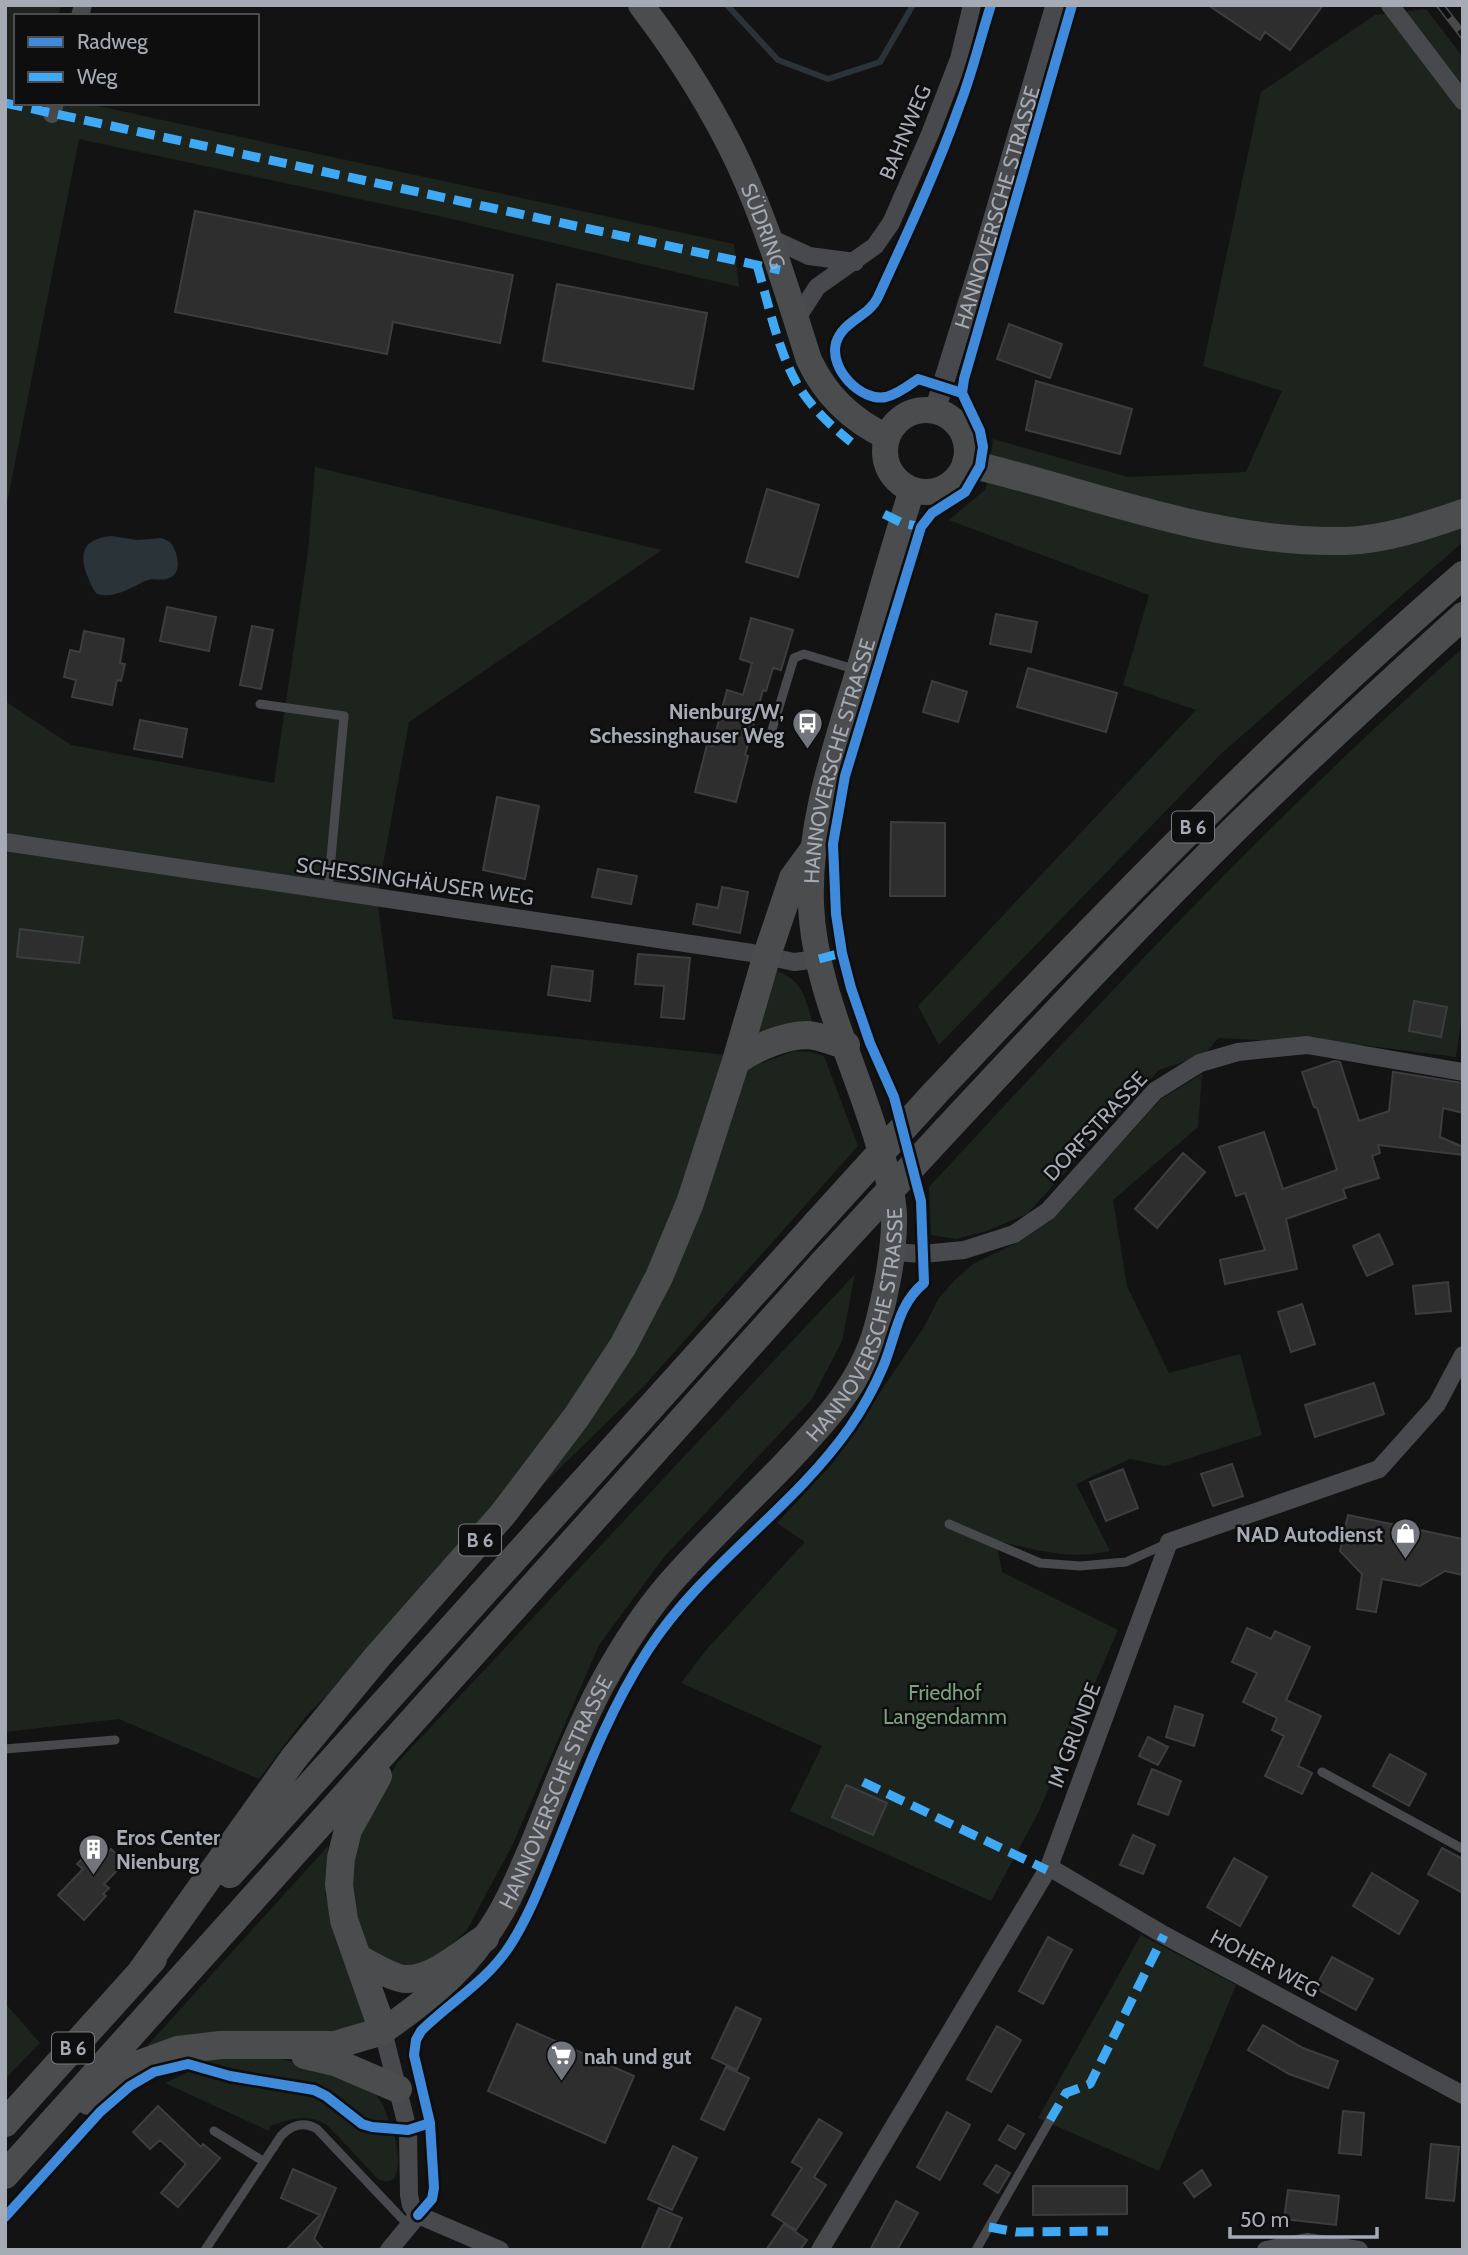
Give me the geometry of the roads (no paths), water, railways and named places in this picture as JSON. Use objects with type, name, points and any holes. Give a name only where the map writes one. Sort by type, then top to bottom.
[{"type":"highway","points":[[966,463],[1227,532],[1293,540],[1346,541],[1405,533],[1463,513]]},
{"type":"highway","name":"B 6","points":[[5,2123],[936,1092],[1218,801],[1357,667],[1463,575]]},
{"type":"highway","name":"B 6","points":[[9,2171],[409,1723],[946,1130],[1080,987],[1240,824],[1381,690],[1463,617]]},
{"type":"highway","name":"B 6","points":[[141,1972],[294,1758],[378,1656],[503,1514],[577,1416],[623,1346],[659,1277],[690,1203],[793,877],[812,852]]},
{"type":"highway","points":[[736,1061],[750,1051],[772,1043],[808,1035],[846,1045]]},
{"type":"highway","points":[[9,2171],[102,2090],[137,2065],[178,2050],[220,2045],[335,2045],[383,2031],[344,1920],[339,1885],[341,1858],[348,1830],[409,1723]]},
{"type":"highway","points":[[358,1958],[407,1980],[434,1972],[485,1938]]},
{"type":"highway","points":[[271,2047],[335,2063],[398,2089]]},
{"type":"main road","name":"SÜDRING","points":[[641,5],[702,93],[739,164],[768,237],[809,360],[828,393],[852,416],[887,437]]},
{"type":"main road","points":[[935,410],[959,426],[968,452],[966,463],[959,477],[937,491],[912,490],[901,484],[886,462],[887,437],[902,417],[913,412],[935,410]]},
{"type":"main road","name":"HANNOVERSCHE STRASSE","points":[[383,2031],[454,1976],[485,1938],[502,1911],[520,1873],[575,1738],[604,1681],[635,1630],[669,1584],[823,1424],[855,1379],[876,1328],[892,1252],[894,1212],[885,1167],[829,999],[819,958],[811,907],[812,852],[820,807],[912,490]]},
{"type":"street","name":"BAHNWEG","points":[[796,320],[817,287],[876,246],[891,223],[959,59],[972,5]]},
{"type":"street","name":"HANNOVERSCHE STRASSE","points":[[935,410],[1056,5]]},
{"type":"street","points":[[1390,5],[1463,101]]},
{"type":"street","points":[[768,237],[809,256],[855,262]]},
{"type":"street","name":"SCHESSINGHÄUSER WEG","points":[[5,842],[794,962],[819,958]]},
{"type":"street","name":"DORFSTRASSE","points":[[892,1252],[923,1254],[964,1250],[1014,1234],[1048,1211],[1155,1091],[1200,1063],[1238,1052],[1307,1045],[1463,1072]]},
{"type":"street","points":[[1169,1542],[1379,1469],[1437,1404],[1463,1355]]},
{"type":"street","name":"IM GRUNDE","points":[[820,2250],[1049,1867],[1169,1542]]},
{"type":"street","name":"HOHER WEG","points":[[1049,1867],[1164,1936],[1463,2095]]},
{"type":"street","points":[[383,2031],[408,2130],[409,2195],[414,2221]]},
{"type":"street","points":[[389,2250],[414,2221]]},
{"type":"street","points":[[414,2221],[500,2250]]},
{"type":"street","points":[[1266,2250],[1307,2242],[1359,2250]]},
{"type":"lane","points":[[772,730],[794,658],[804,654],[858,670]]},
{"type":"lane","points":[[260,704],[344,716],[328,891]]},
{"type":"lane","points":[[949,1524],[1040,1563],[1080,1566],[1126,1562],[1169,1542]]},
{"type":"lane","points":[[5,1749],[115,1740]]},
{"type":"lane","points":[[1322,1772],[1463,1849]]},
{"type":"lane","points":[[976,2250],[1050,2120]]},
{"type":"lane","points":[[205,2250],[263,2161],[286,2131],[297,2125],[317,2129],[414,2221]]},
{"type":"lane","points":[[214,2131],[263,2161]]},
{"type":"waterway","points":[[727,5],[778,60],[828,79],[880,62],[913,5]]},
{"type":"railway","points":[[1440,5],[1463,35]]},
{"type":"place","name":"Nienburg/W, Schessinghauser Weg","points":[[807,750]]},
{"type":"place","name":"NAD Autodienst","points":[[1406,1561]]},
{"type":"place","name":"Eros Center Nienburg","points":[[93,1876]]},
{"type":"place","name":"nah und gut","points":[[561,2083]]},
{"type":"park label","name":"Friedhof Langendamm","points":[[945,1704]]}]
